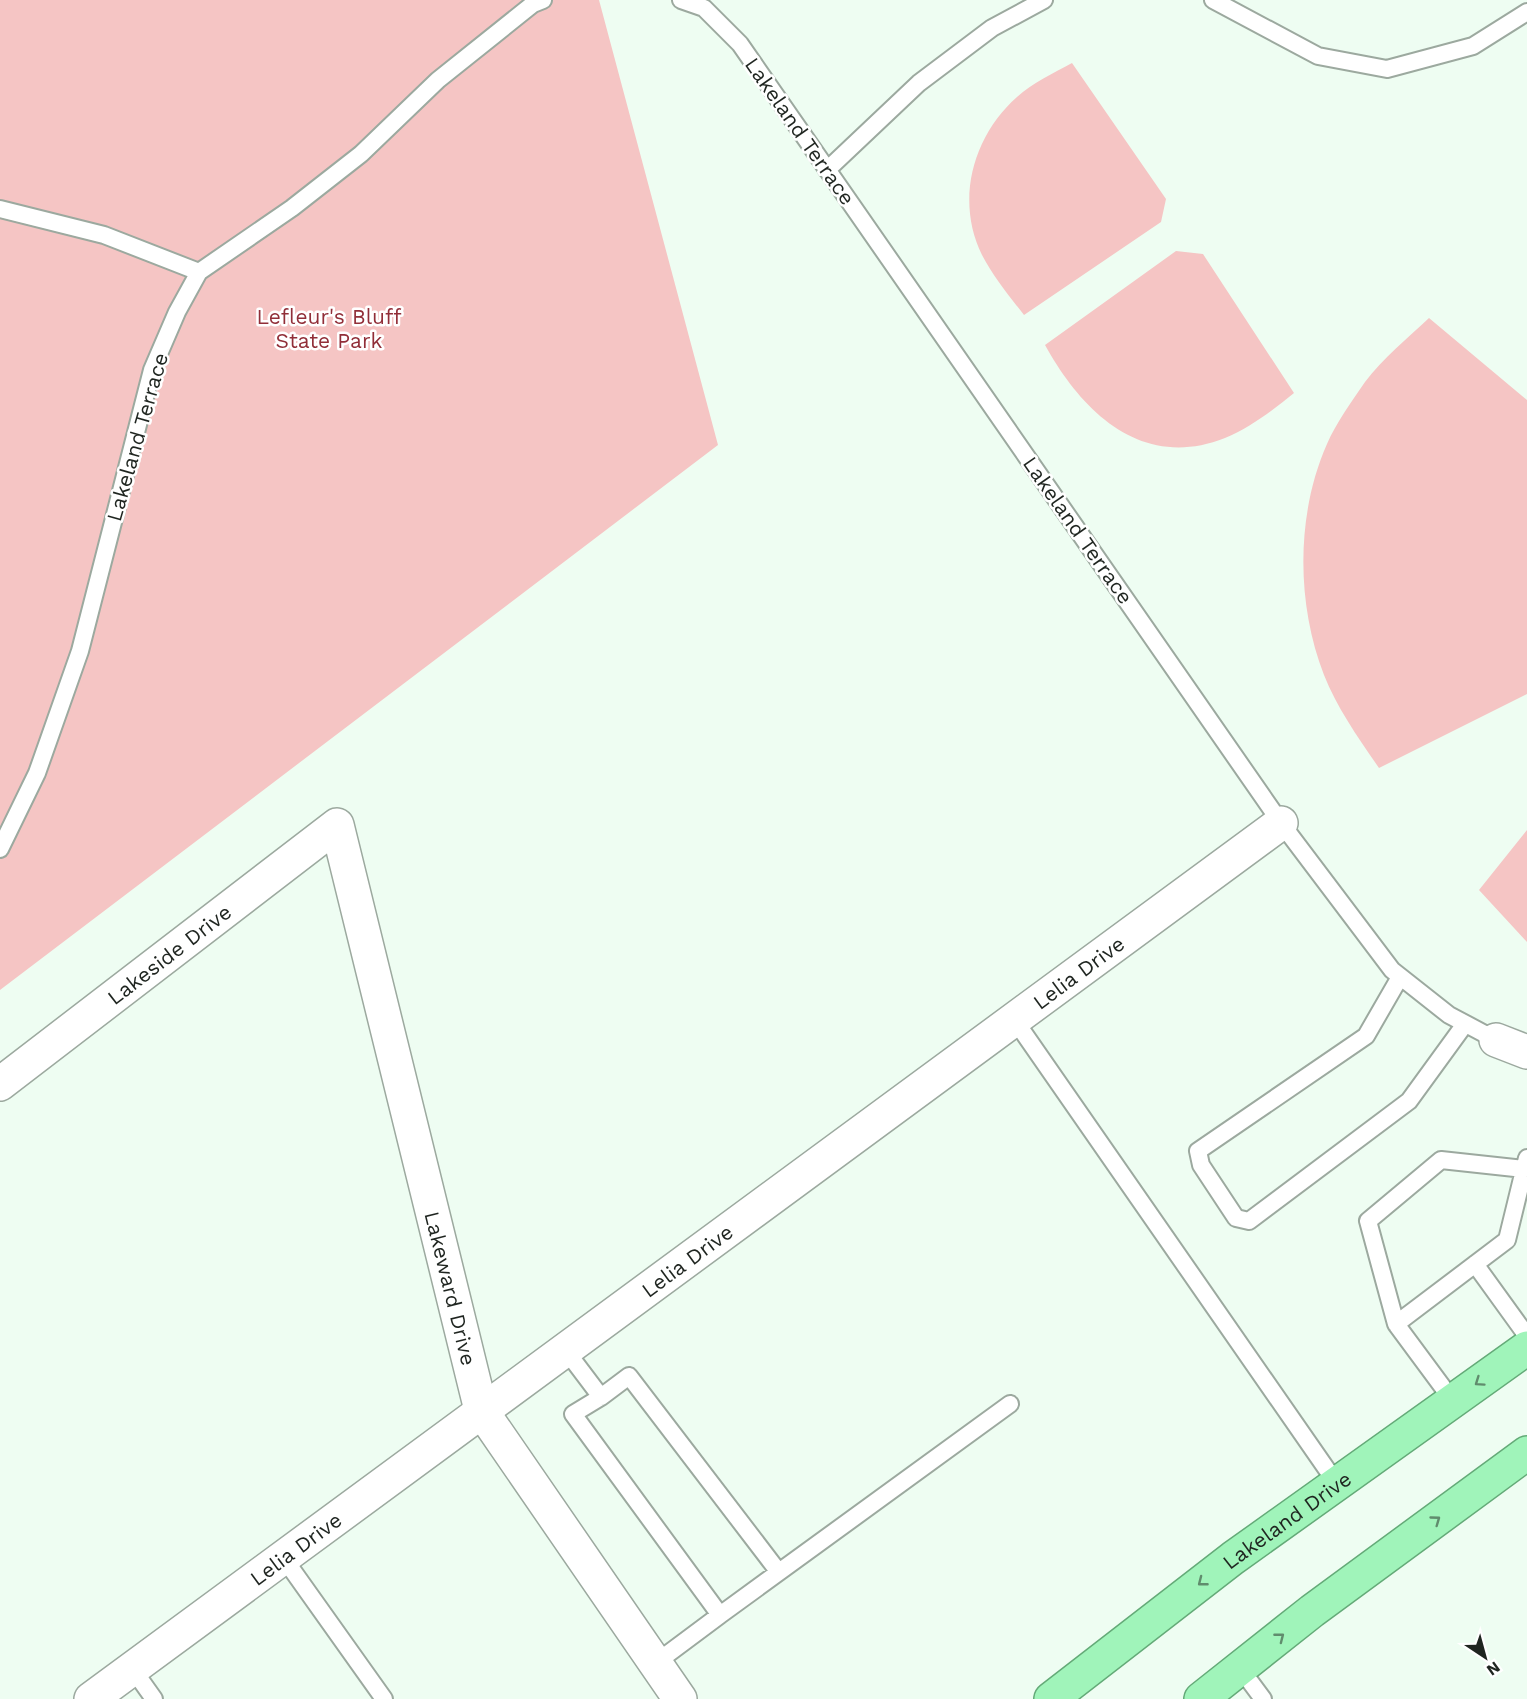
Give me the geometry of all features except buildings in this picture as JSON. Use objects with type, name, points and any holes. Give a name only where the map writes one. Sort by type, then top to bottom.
[{"type":"highway","name":"Lakeland Drive","points":[[1052,1699],[1233,1558],[1527,1348]]},
{"type":"highway","points":[[1201,1699],[1312,1611],[1525,1457]]},
{"type":"street","name":"Lelia Drive","points":[[91,1699],[564,1348],[1281,823]]},
{"type":"street","name":"Lakeside Drive","points":[[0,1084],[337,825]]},
{"type":"street","name":"Lakeward Drive","points":[[337,825],[481,1410],[657,1662],[680,1699]]},
{"type":"street","points":[[1496,1040],[1527,1052]]},
{"type":"lane","name":"Lakeland Terrace","points":[[0,849],[37,773],[80,651],[152,370],[177,312],[199,272],[292,208],[361,154],[438,80],[533,4],[543,0]]},
{"type":"lane","name":"Lakeland Terrace","points":[[681,0],[704,8],[740,44],[1281,823],[1392,970],[1449,1015],[1496,1040]]},
{"type":"lane","points":[[827,170],[919,83],[992,28],[1044,0]]},
{"type":"lane","points":[[1213,0],[1318,56],[1387,69],[1473,46],[1527,12]]},
{"type":"lane","points":[[0,209],[104,235],[199,272]]},
{"type":"lane","points":[[1400,977],[1366,1036],[1198,1151],[1201,1165],[1236,1218],[1249,1221],[1409,1101],[1466,1024]]},
{"type":"lane","points":[[1014,1019],[1337,1484]]},
{"type":"lane","points":[[1396,1324],[1507,1240],[1526,1163],[1441,1160],[1368,1221],[1396,1324],[1453,1401]]},
{"type":"lane","points":[[1475,1264],[1527,1336]]},
{"type":"lane","points":[[564,1348],[601,1397]]},
{"type":"lane","points":[[720,1615],[573,1414],[629,1376],[778,1571]]},
{"type":"lane","points":[[657,1662],[778,1571],[1010,1404]]},
{"type":"lane","points":[[283,1557],[384,1699]]},
{"type":"lane","points":[[132,1668],[154,1699]]},
{"type":"lane","points":[[1240,1668],[1263,1699]]},
{"type":"green space","name":"Lefleur's Bluff State Park","points":[[0,0],[599,0],[718,445],[0,990]]},
{"type":"green space","points":[[1072,63],[1166,199],[1161,222],[1024,315],[991,271],[974,234],[970,213],[973,170],[979,150],[989,130],[1002,113],[1029,87]]},
{"type":"green space","points":[[1176,251],[1203,254],[1294,393],[1244,429],[1225,438],[1195,446],[1167,447],[1141,441],[1118,429],[1096,413],[1060,370],[1045,345]]},
{"type":"green space","points":[[1429,318],[1527,400],[1527,694],[1379,768],[1335,699],[1315,647],[1304,589],[1305,529],[1317,471],[1327,444],[1340,420],[1372,373]]},
{"type":"green space","points":[[1527,830],[1527,942],[1479,890]]}]
